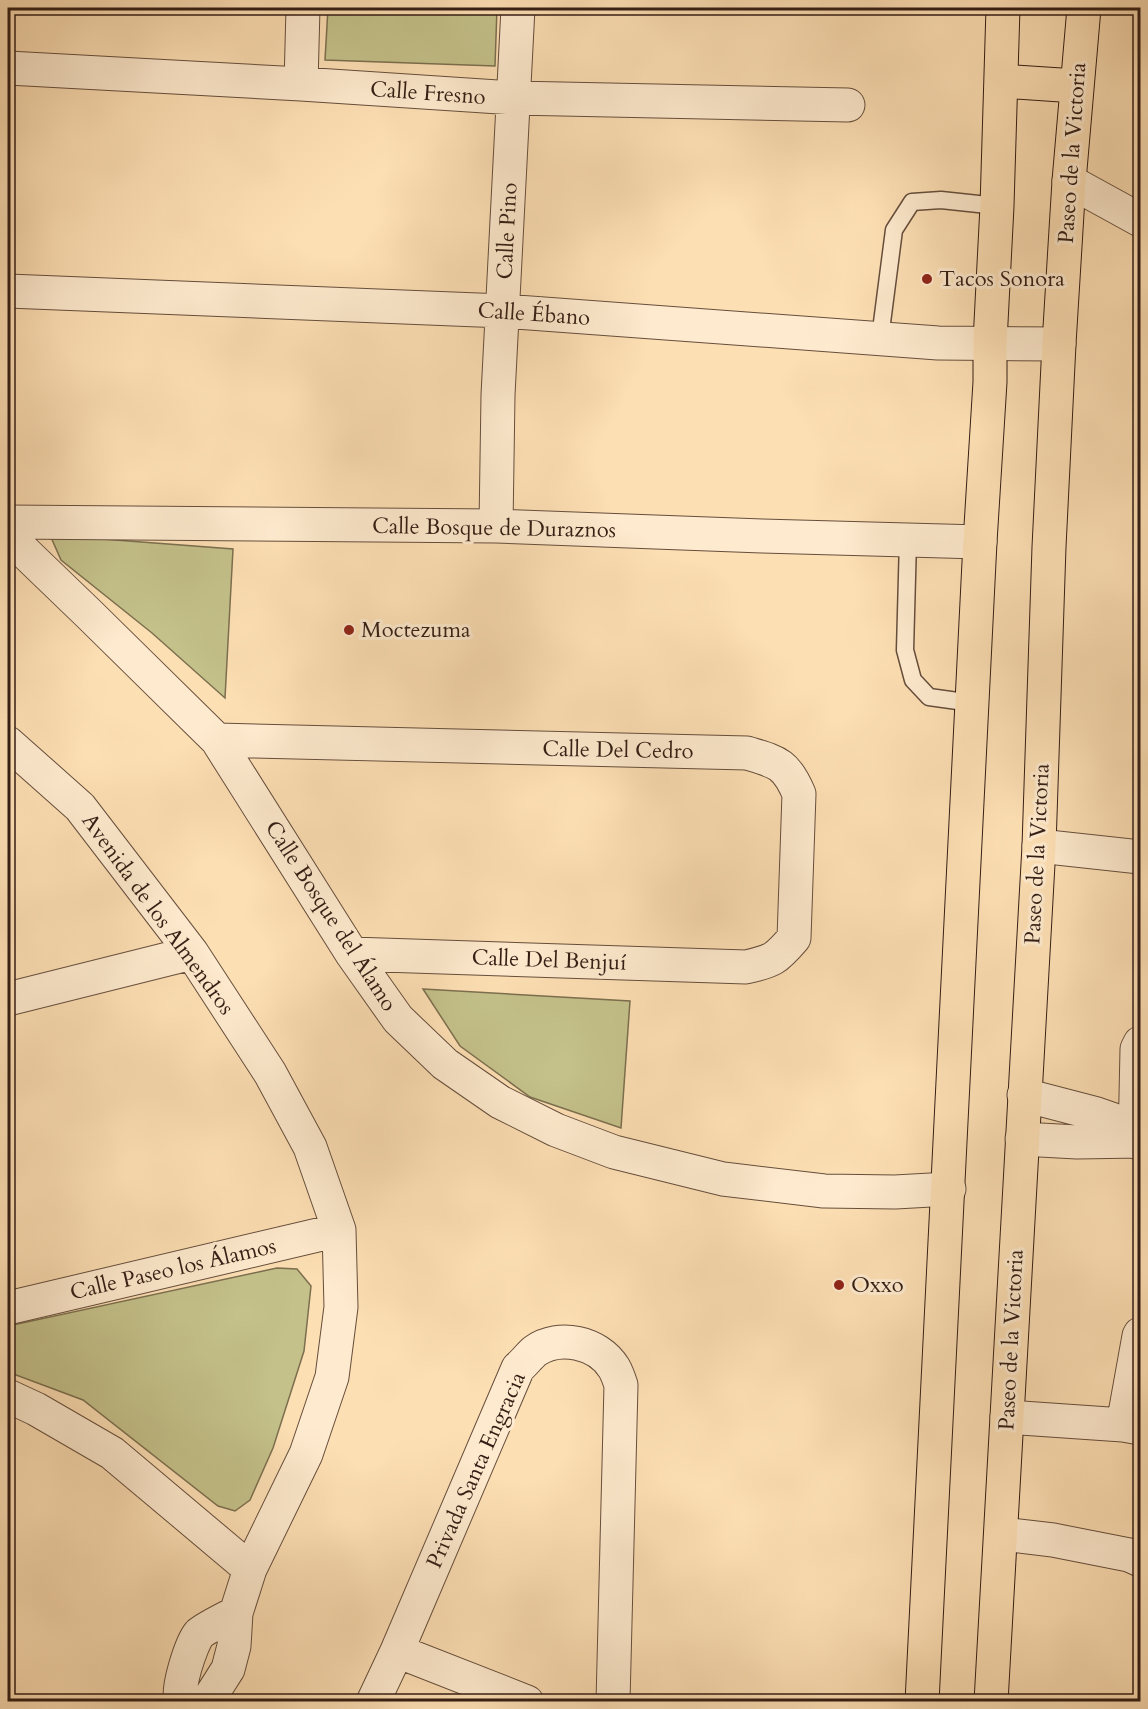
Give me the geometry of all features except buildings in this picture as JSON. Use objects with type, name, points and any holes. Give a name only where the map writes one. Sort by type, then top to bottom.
[{"type":"main road","points":[[922,1701],[990,382],[1003,8]]},
{"type":"main road","name":"Paseo de la Victoria","points":[[992,1701],[1039,846],[1049,547],[1059,344],[1076,86],[1084,8]]},
{"type":"main road","points":[[1002,81],[1076,86]]},
{"type":"street","points":[[301,84],[303,8]]},
{"type":"street","name":"Calle Pino","points":[[496,526],[498,395],[518,8]]},
{"type":"street","name":"Calle Fresno","points":[[8,68],[514,98],[848,105]]},
{"type":"street","points":[[1069,181],[1140,220]]},
{"type":"street","name":"Calle Ébano","points":[[8,291],[503,311],[938,342],[1059,344]]},
{"type":"street","name":"Calle Bosque de Duraznos","points":[[8,522],[496,526],[980,542]]},
{"type":"street","name":"Calle Bosque del Álamo","points":[[8,536],[217,740],[352,954],[398,1019],[445,1064],[500,1102],[556,1130],[614,1152],[723,1179],[824,1191],[895,1192],[949,1189]]},
{"type":"street","name":"Calle Del Cedro","points":[[217,740],[747,753],[775,761],[792,777],[799,794],[794,938],[780,954],[767,962],[746,967]]},
{"type":"street","name":"Avenida de los Almendros","points":[[8,743],[80,807],[192,953],[270,1073],[310,1148],[339,1230],[341,1307],[332,1377],[306,1454],[250,1569],[236,1613],[234,1646],[228,1669],[207,1701]]},
{"type":"street","points":[[1039,846],[1140,857]]},
{"type":"street","points":[[8,999],[192,953]]},
{"type":"street","name":"Calle Del Benjuí","points":[[352,954],[746,967]]},
{"type":"street","points":[[1138,1135],[1137,1049],[1140,1042]]},
{"type":"street","points":[[1024,1095],[1097,1114],[1138,1135]]},
{"type":"street","points":[[1022,1139],[1077,1142],[1138,1135]]},
{"type":"street","name":"Calle Paseo los Álamos","points":[[8,1308],[339,1230]]},
{"type":"street","points":[[1007,1417],[1132,1427],[1140,1334]]},
{"type":"street","name":"Privada Santa Engracia","points":[[373,1701],[397,1652],[519,1368],[534,1352],[549,1344],[563,1342],[586,1345],[602,1354],[614,1367],[621,1385],[613,1701]]},
{"type":"street","points":[[8,1396],[36,1409],[112,1453],[250,1569]]},
{"type":"street","points":[[1001,1534],[1064,1542],[1129,1555],[1140,1560]]},
{"type":"street","points":[[181,1701],[178,1695],[186,1664],[200,1634],[236,1613]]},
{"type":"street","points":[[397,1652],[527,1701]]},
{"type":"lane","points":[[880,338],[894,230],[912,202],[941,200],[997,206]]},
{"type":"lane","points":[[908,540],[905,650],[913,680],[929,697],[972,703]]},
{"type":"shaded area","points":[[328,8],[497,8],[495,66],[325,60]]},
{"type":"shaded area","points":[[50,535],[233,549],[225,698],[152,633],[61,560]]},
{"type":"shaded area","points":[[423,989],[630,1001],[621,1128],[530,1097],[460,1046]]},
{"type":"shaded area","points":[[277,1268],[297,1269],[311,1286],[304,1351],[273,1448],[250,1500],[235,1511],[218,1506],[83,1400],[8,1372],[8,1326]]},
{"type":"place","name":"Tacos Sonora","points":[[927,279]]},
{"type":"place","name":"Moctezuma","points":[[349,630]]},
{"type":"place","name":"Oxxo","points":[[839,1285]]}]
